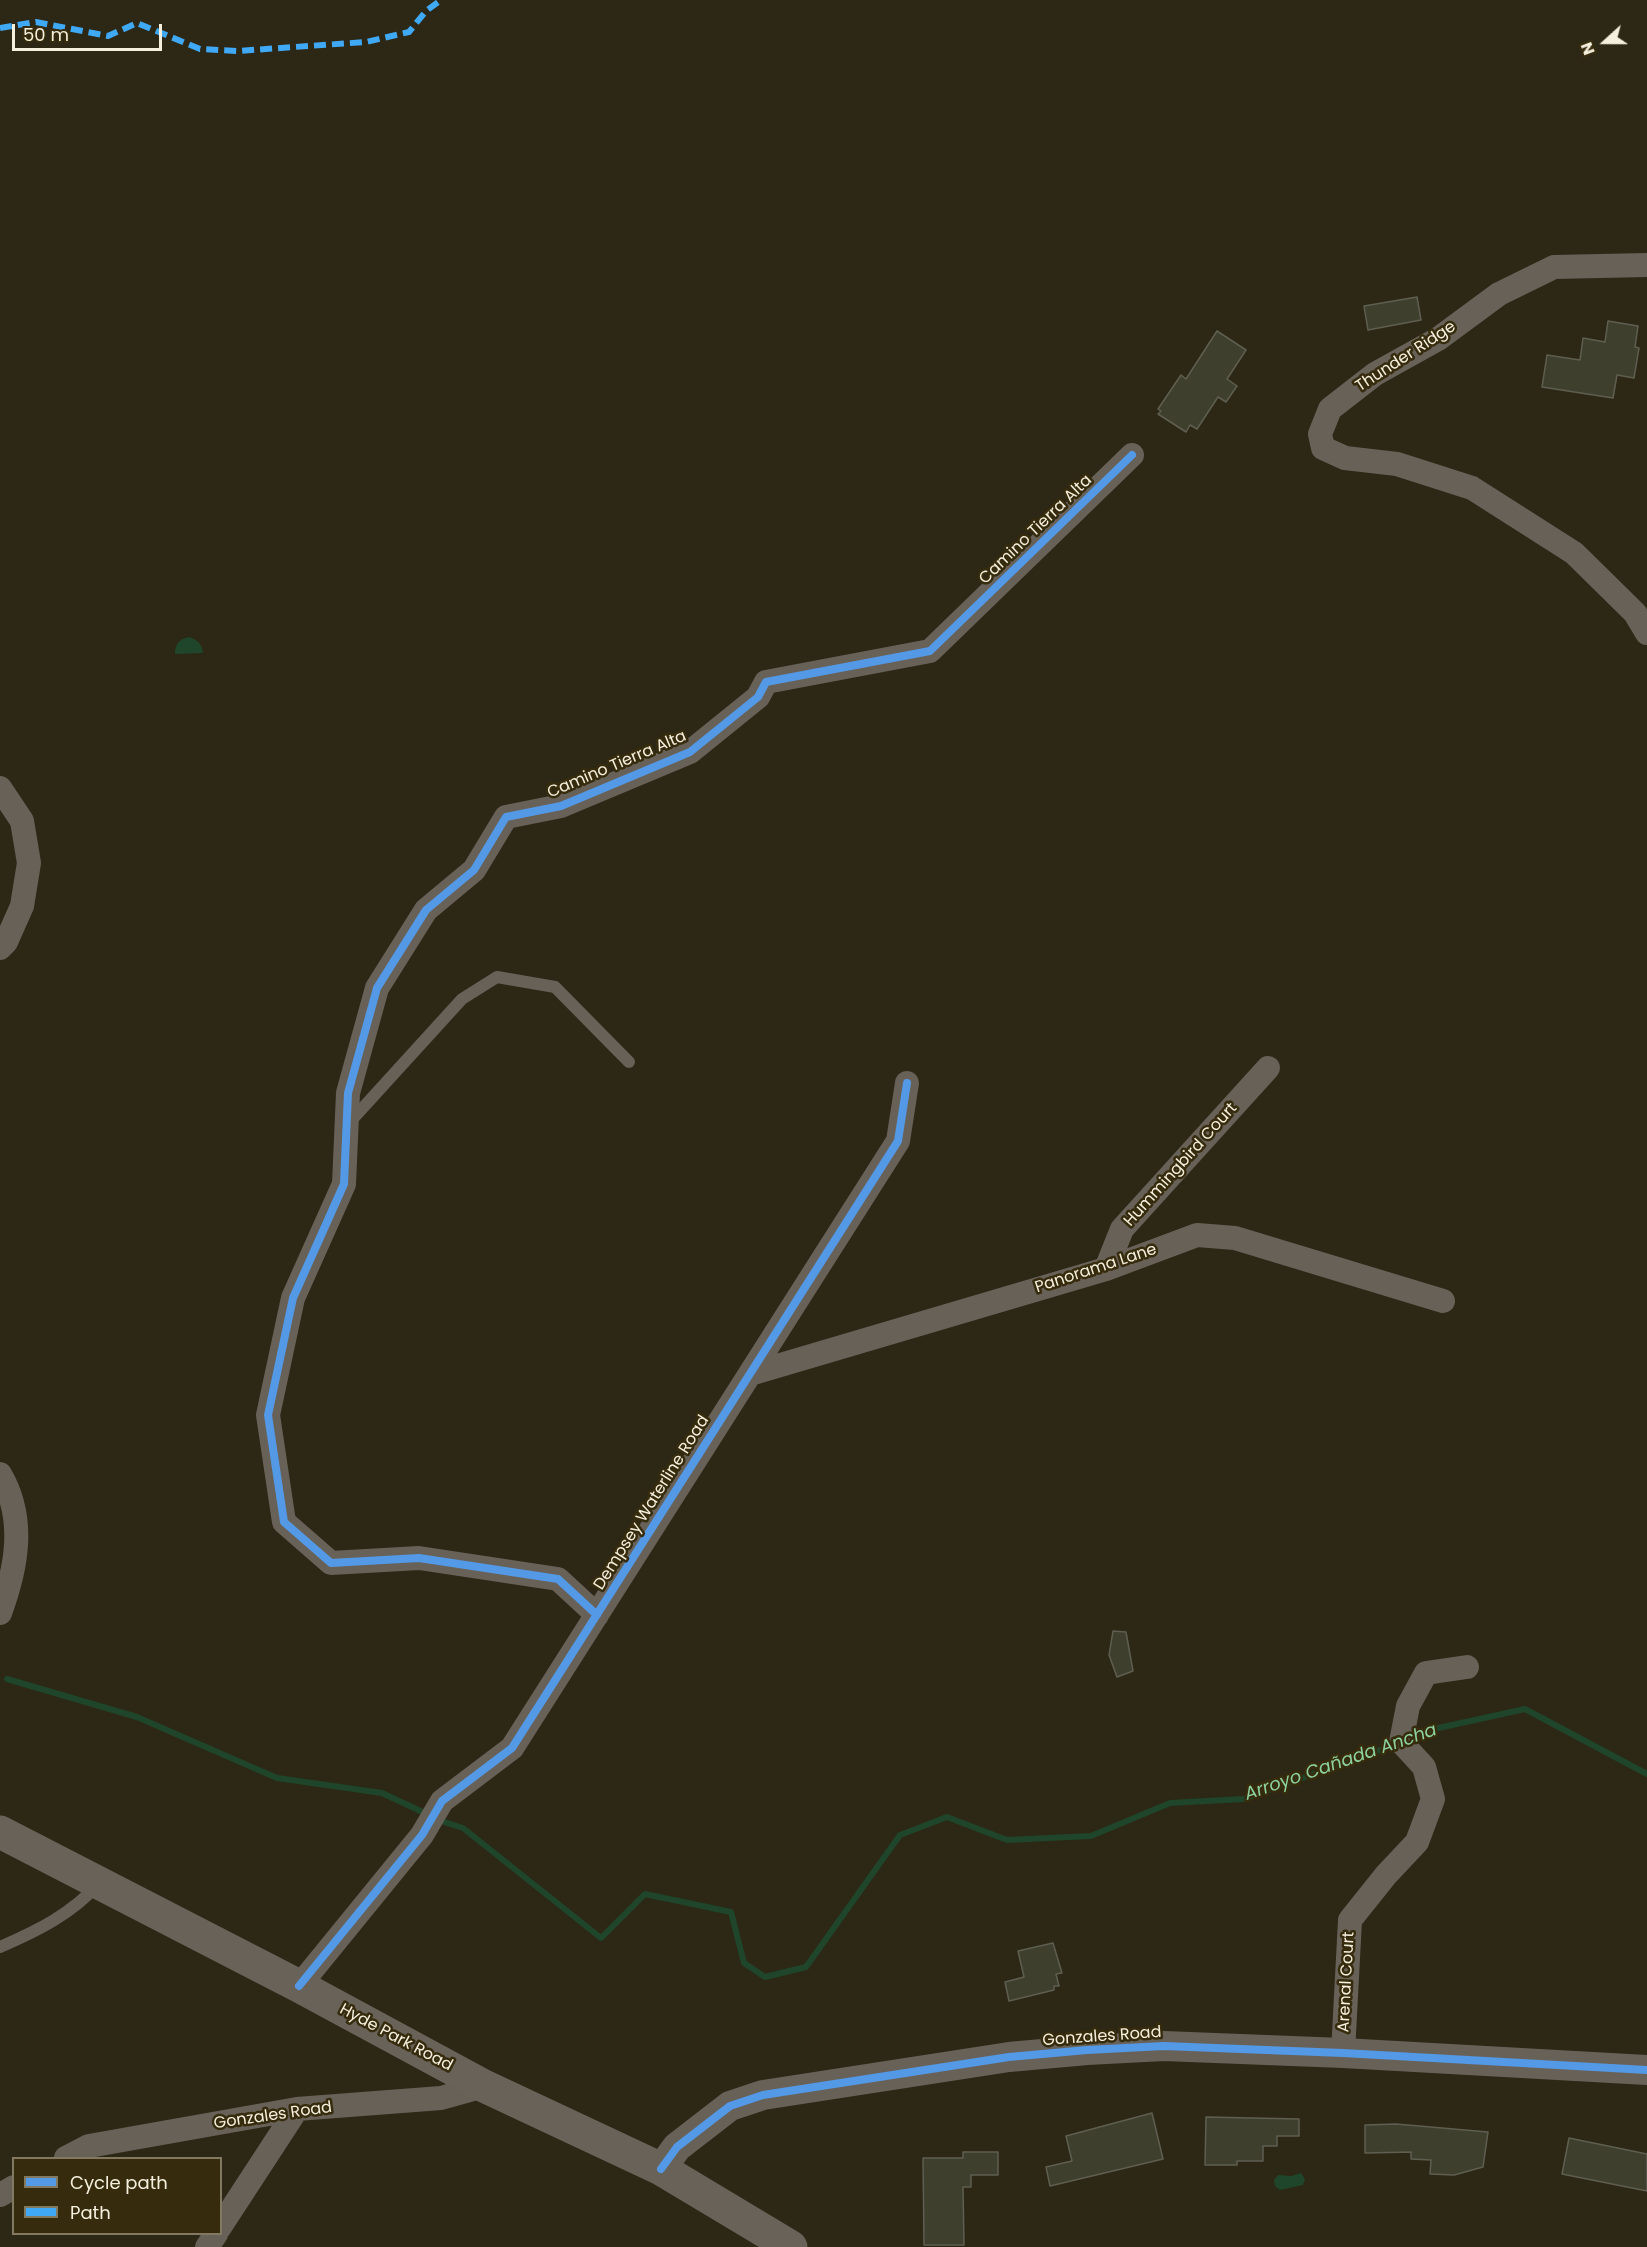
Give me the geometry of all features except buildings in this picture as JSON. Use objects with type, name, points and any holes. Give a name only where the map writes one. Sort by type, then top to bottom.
[{"type":"main road","name":"Hyde Park Road","points":[[0,1832],[299,1986],[484,2086],[661,2169],[791,2247]]},
{"type":"street","name":"Thunder Ridge","points":[[1647,265],[1554,267],[1499,294],[1438,339],[1374,374],[1330,409],[1320,434],[1323,448],[1344,458],[1397,464],[1472,488],[1574,553],[1635,613],[1647,633]]},
{"type":"street","name":"Camino Tierra Alta","points":[[597,1615],[558,1579],[419,1558],[331,1563],[284,1522],[268,1415],[292,1299],[344,1184],[348,1093],[377,988],[426,910],[474,870],[506,817],[561,806],[690,752],[758,697],[766,682],[930,651],[1132,455]]},
{"type":"street","points":[[0,788],[22,821],[29,863],[22,906],[6,942],[0,948]]},
{"type":"street","name":"Hummingbird Court","points":[[1106,1269],[1122,1229],[1268,1068]]},
{"type":"street","name":"Dempsey Waterline Road","points":[[299,1986],[422,1835],[442,1801],[512,1748],[898,1141],[907,1083]]},
{"type":"street","name":"Panorama Lane","points":[[750,1374],[1106,1269],[1197,1235],[1235,1238],[1443,1300]]},
{"type":"street","points":[[0,1474],[13,1502],[17,1532],[13,1570],[0,1613]]},
{"type":"street","name":"Arenal Court","points":[[1342,2053],[1350,1920],[1386,1875],[1417,1842],[1433,1799],[1424,1767],[1401,1742],[1408,1706],[1426,1673],[1467,1667]]},
{"type":"street","name":"Gonzales Road","points":[[661,2169],[677,2147],[730,2106],[763,2095],[1009,2057],[1164,2046],[1342,2053],[1647,2070]]},
{"type":"street","name":"Gonzales Road","points":[[68,2157],[89,2146],[297,2109],[441,2098],[484,2086]]},
{"type":"street","points":[[222,2224],[297,2109]]},
{"type":"lane","points":[[346,1126],[462,999],[497,977],[555,987],[629,1062]]},
{"type":"lane","points":[[0,1947],[29,1935],[66,1914],[89,1895],[99,1882]]},
{"type":"shaded area","points":[[189,637],[199,643],[203,653],[175,654],[178,642]]},
{"type":"shaded area","points":[[1301,2173],[1305,2179],[1303,2185],[1280,2190],[1275,2186],[1274,2180],[1278,2175],[1291,2176]]},
{"type":"waterway","name":"Arroyo Cañada Ancha","points":[[7,1679],[137,1717],[277,1778],[382,1793],[429,1815]]},
{"type":"waterway","name":"Arroyo Cañada Ancha","points":[[1409,1739],[1434,1729],[1525,1709],[1647,1774]]},
{"type":"waterway","name":"Arroyo Cañada Ancha","points":[[438,1820],[463,1828],[601,1938],[645,1894],[731,1912],[744,1963],[765,1977],[806,1967],[900,1835],[947,1817],[1007,1840],[1091,1836],[1170,1803],[1244,1799],[1397,1744]]},
{"type":"marked path","points":[[0,28],[36,22],[108,36],[137,23],[200,49],[237,51],[366,42],[409,32],[426,11],[441,0]]},
{"type":"cycle path","points":[[597,1615],[558,1579],[419,1558],[331,1563],[284,1522],[268,1415],[293,1298],[344,1184],[348,1093],[377,988],[426,910],[474,870],[506,817],[561,806],[690,752],[758,697],[766,682],[930,651],[1132,455]]},
{"type":"cycle path","points":[[299,1986],[422,1835],[442,1801],[512,1748],[898,1141],[907,1083]]},
{"type":"cycle path","points":[[661,2169],[677,2147],[730,2106],[763,2095],[1009,2057],[1164,2046],[1343,2053],[1647,2070]]}]
